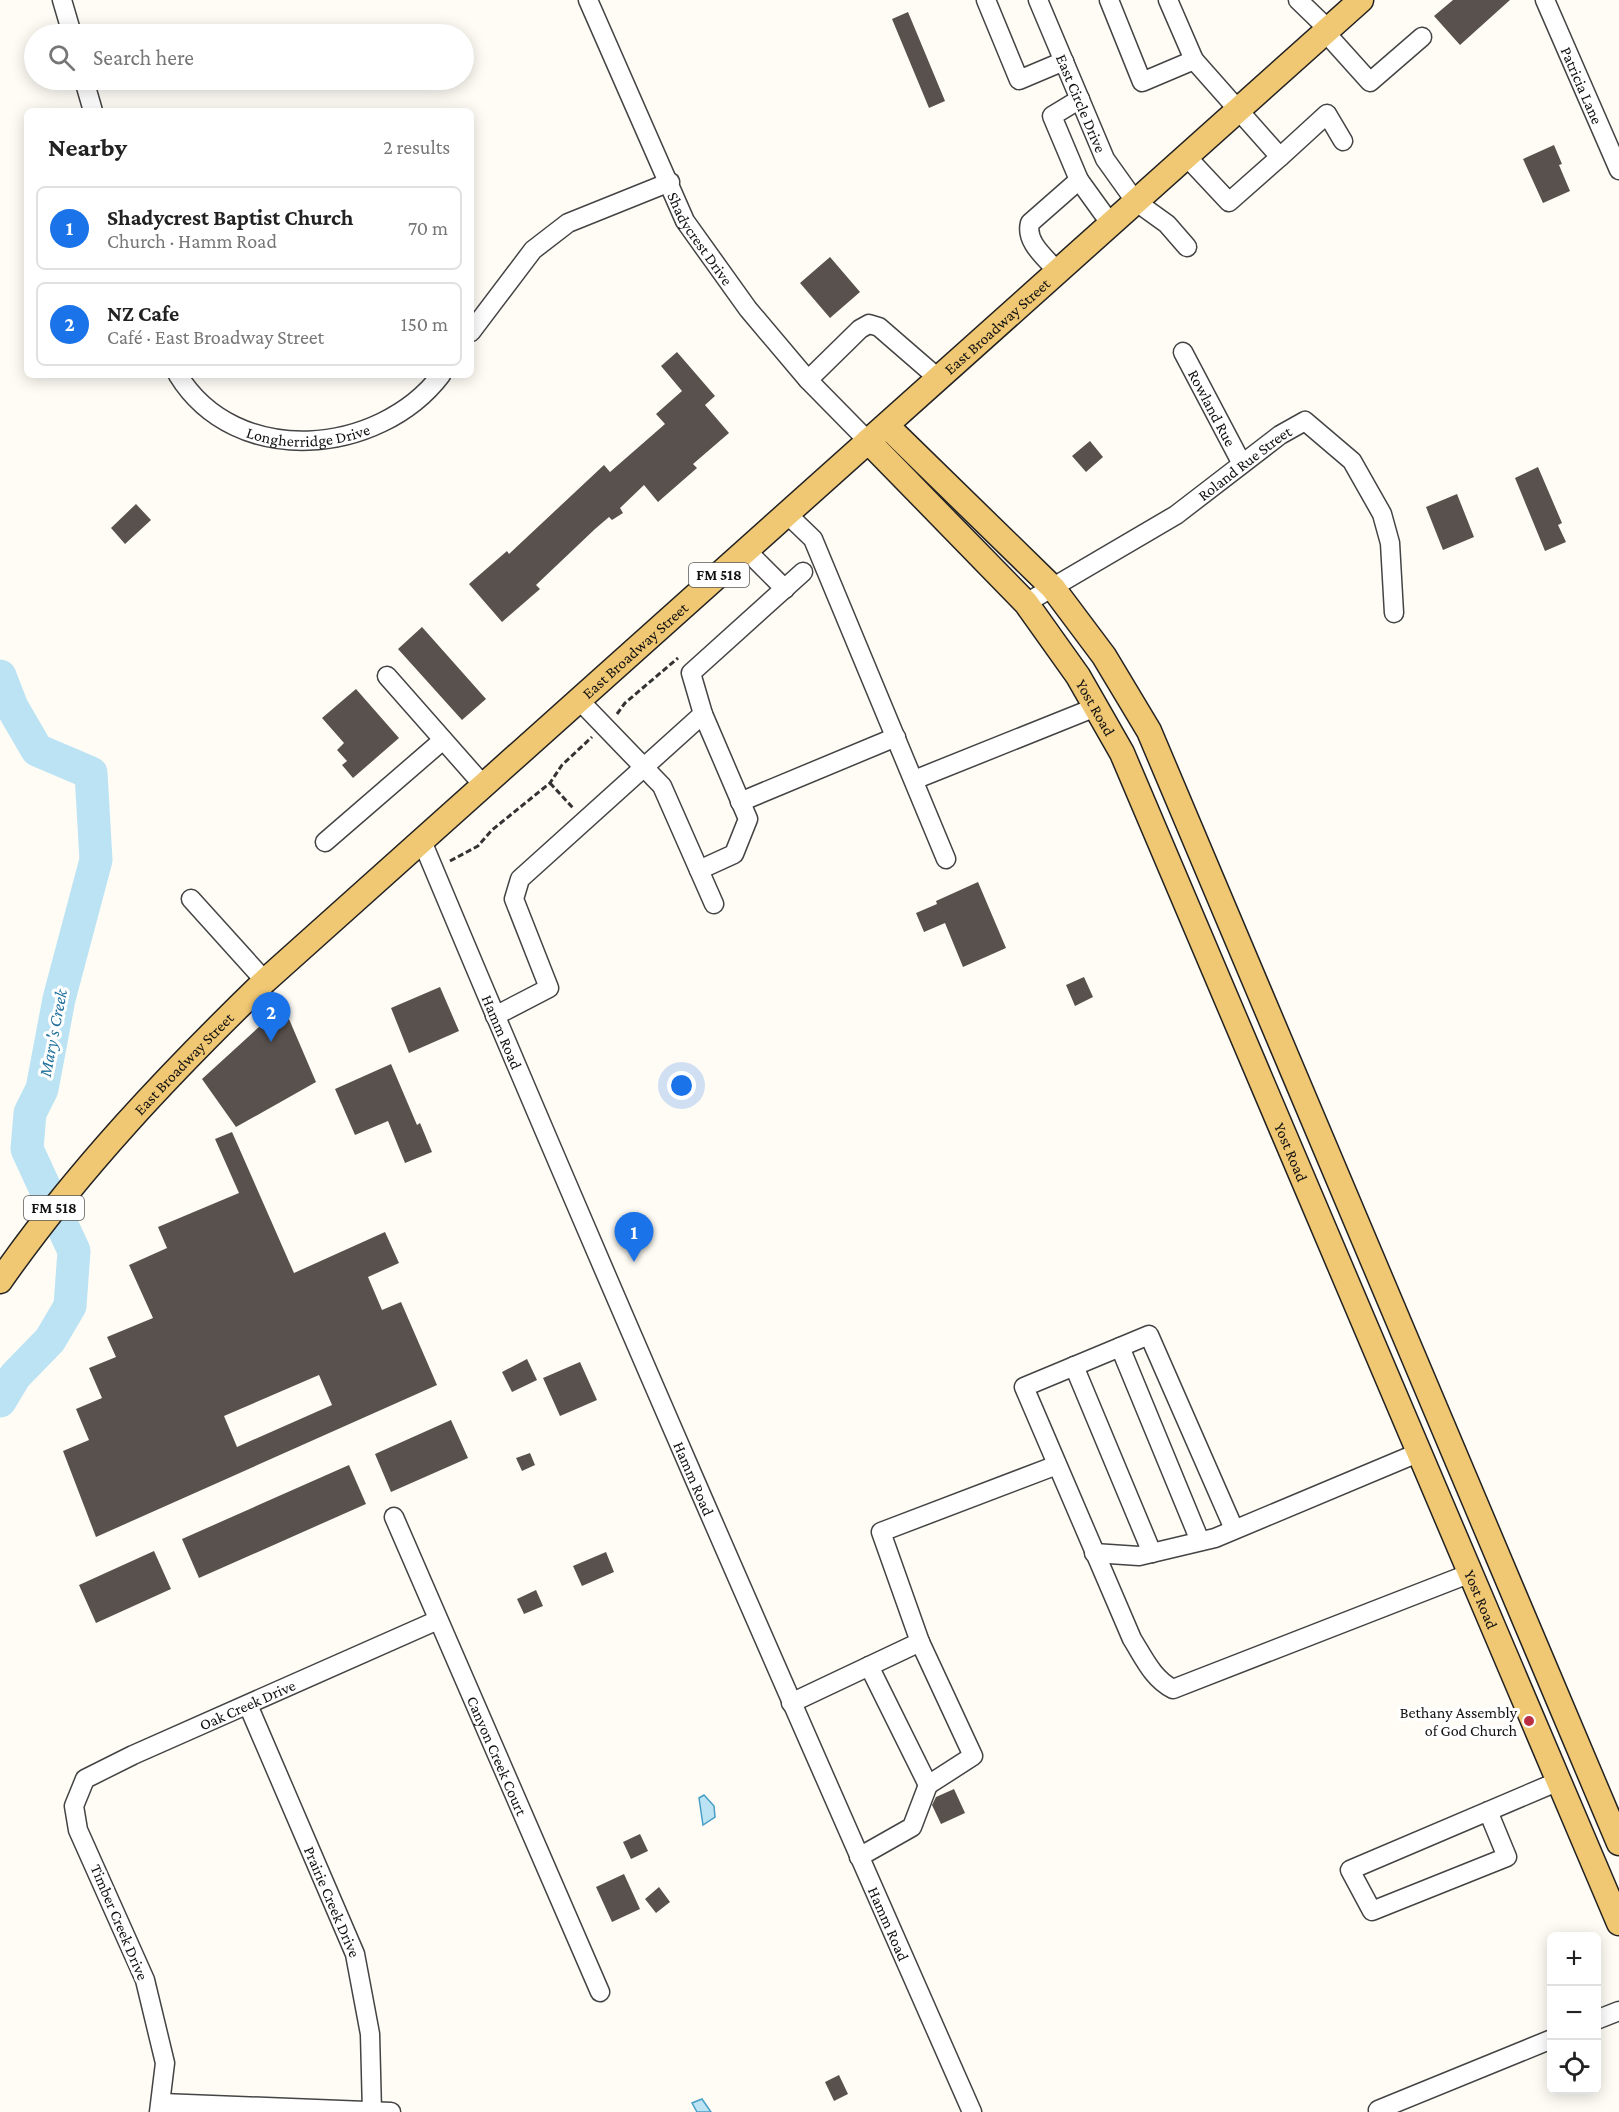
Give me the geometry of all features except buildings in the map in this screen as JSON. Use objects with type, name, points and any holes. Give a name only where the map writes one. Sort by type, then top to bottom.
[{"type":"main road","name":"East Broadway Street","points":[[0,1281],[90,1162],[183,1059],[265,981],[887,426],[1185,155],[1361,0]]},
{"type":"main road","name":"Yost Road","points":[[887,426],[1053,588],[1104,656],[1149,731],[1619,1843]]},
{"type":"main road","name":"Yost Road","points":[[868,441],[1026,603],[1078,676],[1122,753],[1619,1923]]},
{"type":"main road","points":[[1096,707],[1126,693]]},
{"type":"main road","points":[[1213,964],[1243,952]]},
{"type":"main road","points":[[1348,1281],[1378,1270]]},
{"type":"street","points":[[62,0],[69,24]]},
{"type":"street","name":"Shadycrest Drive","points":[[588,0],[670,182],[685,221],[722,275],[808,380],[868,441]]},
{"type":"street","points":[[986,0],[1018,80],[1064,61]]},
{"type":"street","name":"East Circle Drive","points":[[1038,0],[1105,159],[1135,201],[1167,224],[1187,247]]},
{"type":"street","points":[[1109,0],[1142,82],[1194,60]]},
{"type":"street","points":[[1168,0],[1194,60],[1280,156]]},
{"type":"street","points":[[1298,0],[1327,30],[1370,82],[1422,37]]},
{"type":"street","name":"Patricia Lane","points":[[1545,0],[1619,170]]},
{"type":"street","points":[[87,90],[92,108]]},
{"type":"street","points":[[1080,99],[1052,116],[1079,180],[1110,223]]},
{"type":"street","points":[[1185,155],[1229,202],[1327,114],[1342,141]]},
{"type":"street","points":[[1071,161],[1100,147]]},
{"type":"street","points":[[1057,271],[1034,245],[1028,231],[1030,223],[1079,180]]},
{"type":"street","points":[[474,328],[534,250],[568,223],[670,182]]},
{"type":"street","points":[[808,380],[860,329],[869,324],[879,327],[939,379]]},
{"type":"street","name":"Rowland Rue","points":[[1184,352],[1242,464]]},
{"type":"street","name":"Longherridge Drive","points":[[181,378],[199,399],[229,424],[255,434],[298,442],[335,439],[393,418],[427,393],[439,378]]},
{"type":"street","name":"Roland Rue Street","points":[[1026,603],[1176,514],[1280,435],[1305,421],[1352,461],[1382,514],[1390,543],[1394,613]]},
{"type":"street","points":[[787,514],[813,539],[946,859]]},
{"type":"street","points":[[746,550],[785,589]]},
{"type":"street","points":[[699,870],[734,854],[748,819],[703,714],[691,674],[803,572]]},
{"type":"street","points":[[387,676],[484,786]]},
{"type":"street","points":[[579,700],[662,786],[714,904]]},
{"type":"street","points":[[914,780],[1096,707]]},
{"type":"street","points":[[495,1016],[549,988],[514,898],[520,879],[703,714]]},
{"type":"street","points":[[740,802],[896,737]]},
{"type":"street","points":[[325,842],[443,740]]},
{"type":"street","name":"Hamm Road","points":[[422,841],[791,1703],[972,2112]]},
{"type":"street","points":[[191,899],[265,981]]},
{"type":"street","points":[[1234,1529],[1149,1335],[1024,1387],[1132,1639],[1154,1674],[1163,1684],[1173,1689],[1471,1573]]},
{"type":"street","points":[[1120,1347],[1200,1541]]},
{"type":"street","points":[[1074,1366],[1145,1554]]},
{"type":"street","points":[[1094,1553],[1145,1554],[1200,1541],[1420,1452]]},
{"type":"street","points":[[859,1857],[912,1827],[928,1785],[973,1756],[920,1642],[881,1532],[1057,1465]]},
{"type":"street","name":"Canyon Creek Court","points":[[394,1517],[600,1992]]},
{"type":"street","name":"Oak Creek Drive","points":[[74,1806],[85,1779],[438,1620]]},
{"type":"street","points":[[791,1703],[920,1642]]},
{"type":"street","points":[[869,1666],[928,1785]]},
{"type":"street","name":"Prairie Creek Drive","points":[[248,1705],[355,1954],[370,2034],[379,2111]]},
{"type":"street","points":[[1488,1811],[1507,1857],[1372,1911],[1350,1870],[1488,1811],[1559,1781]]},
{"type":"street","name":"Timber Creek Drive","points":[[74,1806],[78,1830],[146,1980],[165,2063],[160,2107]]},
{"type":"street","points":[[1601,2018],[1619,2011]]},
{"type":"street","points":[[1378,2110],[1547,2040]]},
{"type":"street","points":[[160,2107],[379,2111]]},
{"type":"path","points":[[434,871],[478,846],[492,830],[550,783],[579,748],[605,726],[625,703],[682,655]]},
{"type":"path","points":[[550,783],[584,821]]},
{"type":"water","points":[[704,1795],[714,1806],[715,1817],[703,1825],[699,1798]]},
{"type":"water","points":[[702,2099],[711,2112],[697,2112],[692,2103]]},
{"type":"waterway","name":"Mary's Creek","points":[[0,676],[12,707],[37,750],[91,773],[96,860],[59,999],[42,1089],[30,1113],[27,1149],[74,1251],[70,1306],[50,1340],[15,1376],[0,1401]]},
{"type":"place","name":"NZ Cafe","points":[[271,1042]]},
{"type":"place","name":"Shadycrest Baptist Church","points":[[634,1262]]},
{"type":"place","name":"Bethany Assembly of God Church","points":[[1529,1721]]}]
